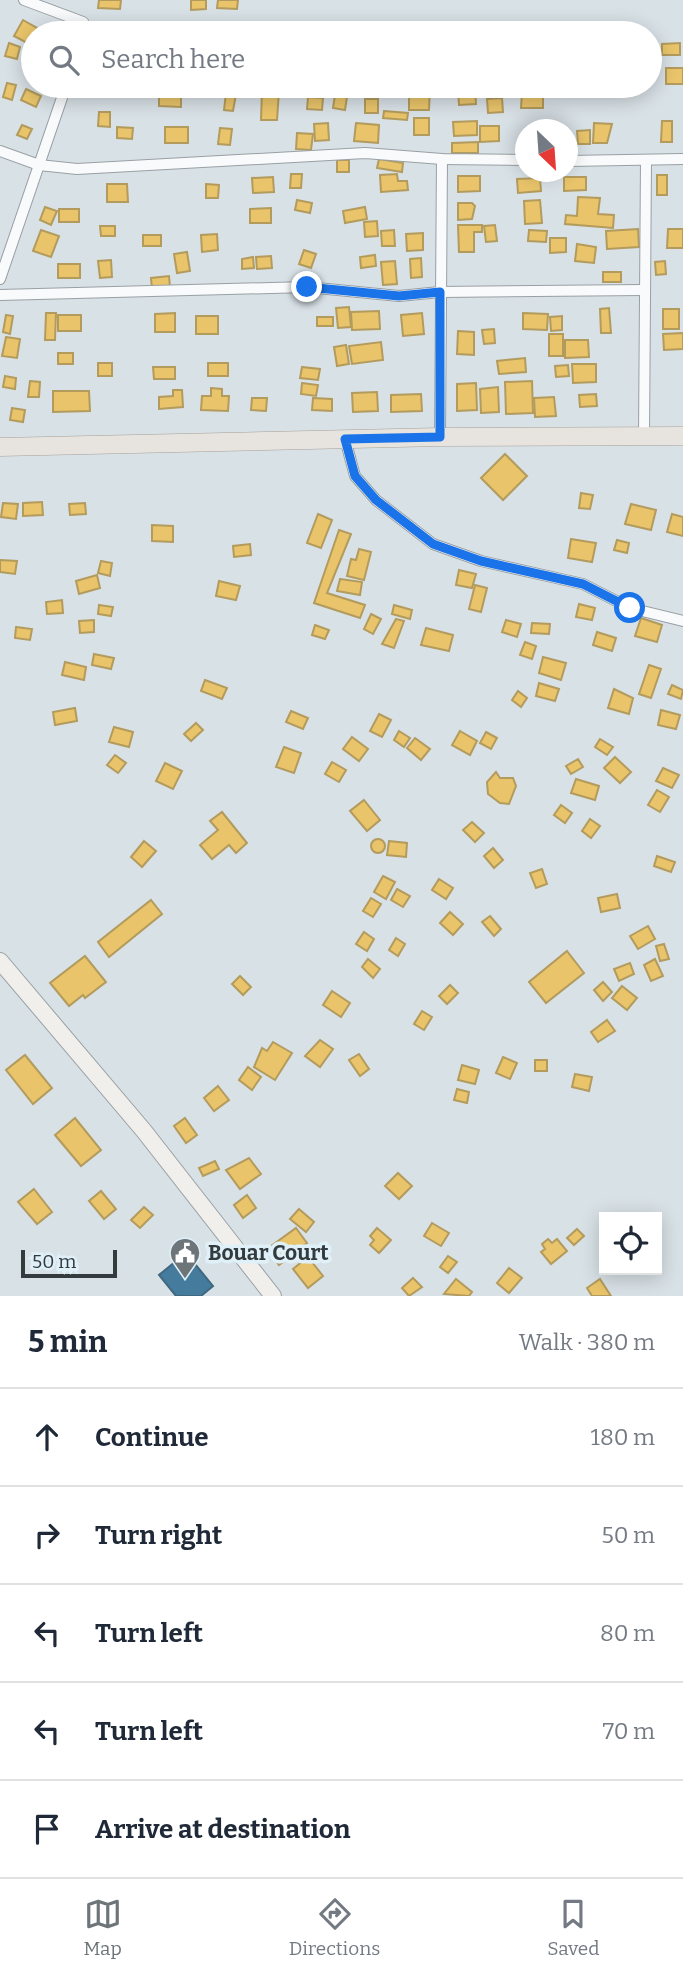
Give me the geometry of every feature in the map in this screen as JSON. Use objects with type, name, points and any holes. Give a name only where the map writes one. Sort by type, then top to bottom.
[{"type":"main road","points":[[0,447],[440,437],[683,436]]},
{"type":"street","points":[[24,0],[80,21]]},
{"type":"street","points":[[0,279],[62,98]]},
{"type":"street","points":[[0,151],[39,165],[77,169],[365,153],[442,159],[515,160]]},
{"type":"street","points":[[440,437],[442,159]]},
{"type":"street","points":[[578,161],[683,159]]},
{"type":"street","points":[[644,436],[646,160]]},
{"type":"street","points":[[0,295],[307,287],[399,296],[440,292],[643,290]]},
{"type":"street","points":[[345,439],[355,476],[376,500],[433,544],[481,561],[583,584],[630,608],[683,621]]},
{"type":"street","points":[[0,961],[144,1131],[273,1296]]},
{"type":"building: Homes","points":[[99,0],[121,0],[120,9],[98,8]]},
{"type":"building: Homes","points":[[191,0],[206,0],[206,9],[191,10]]},
{"type":"building: Homes","points":[[218,0],[238,0],[237,9],[217,8]]},
{"type":"building: Homes","points":[[21,24],[21,40],[14,36]]},
{"type":"building: Homes","points":[[9,43],[20,47],[17,59],[5,56]]},
{"type":"building: Homes","points":[[680,43],[680,55],[662,55],[662,44]]},
{"type":"building: Homes","points":[[666,68],[683,68],[683,84],[666,84]]},
{"type":"building: Homes","points":[[7,83],[16,85],[12,100],[3,97]]},
{"type":"building: Homes","points":[[22,98],[40,98],[36,107],[21,100]]},
{"type":"building: Homes","points":[[159,98],[181,98],[181,107],[159,106]]},
{"type":"building: Homes","points":[[225,98],[235,98],[233,111],[224,110]]},
{"type":"building: Homes","points":[[262,98],[279,98],[277,120],[261,120]]},
{"type":"building: Homes","points":[[308,98],[323,98],[322,110],[307,109]]},
{"type":"building: Homes","points":[[335,98],[347,98],[345,110],[333,108]]},
{"type":"building: Homes","points":[[409,98],[430,98],[429,110],[409,110]]},
{"type":"building: Homes","points":[[459,98],[476,98],[476,104],[459,105]]},
{"type":"building: Homes","points":[[502,98],[503,112],[488,113],[487,99]]},
{"type":"building: Homes","points":[[522,98],[543,98],[543,108],[521,108]]},
{"type":"building: Homes","points":[[365,99],[378,99],[378,113],[365,113]]},
{"type":"building: Homes","points":[[384,111],[408,113],[407,120],[383,118]]},
{"type":"building: Homes","points":[[99,112],[110,112],[110,127],[98,126]]},
{"type":"building: Homes","points":[[414,118],[429,118],[429,135],[414,135]]},
{"type":"building: Homes","points":[[477,121],[477,135],[454,136],[453,122]]},
{"type":"building: Homes","points":[[662,121],[672,121],[672,142],[661,142]]},
{"type":"building: Homes","points":[[328,123],[329,140],[315,141],[314,124]]},
{"type":"building: Homes","points":[[356,123],[379,125],[378,143],[354,141]]},
{"type":"building: Homes","points":[[594,123],[612,124],[607,143],[593,143]]},
{"type":"building: Homes","points":[[22,125],[32,129],[27,139],[17,135]]},
{"type":"building: Homes","points":[[480,126],[499,126],[499,141],[480,142]]},
{"type":"building: Homes","points":[[117,127],[133,128],[132,139],[117,138]]},
{"type":"building: Homes","points":[[165,127],[188,127],[188,143],[165,143]]},
{"type":"building: Homes","points":[[220,128],[232,129],[230,145],[218,144]]},
{"type":"building: Homes","points":[[590,130],[590,144],[578,144],[578,131]]},
{"type":"building: Homes","points":[[297,133],[313,134],[311,150],[296,149]]},
{"type":"building: Homes","points":[[478,142],[478,153],[452,153],[452,143]]},
{"type":"building: Homes","points":[[379,159],[403,163],[402,172],[377,168]]},
{"type":"building: Homes","points":[[337,160],[349,160],[349,172],[337,172]]},
{"type":"building: Homes","points":[[291,174],[302,174],[301,188],[290,188]]},
{"type":"building: Homes","points":[[397,174],[398,181],[407,181],[408,190],[381,192],[380,175]]},
{"type":"building: Homes","points":[[657,175],[667,175],[667,195],[657,195]]},
{"type":"building: Homes","points":[[458,176],[480,176],[480,191],[458,192]]},
{"type":"building: Homes","points":[[273,177],[274,192],[253,193],[252,178]]},
{"type":"building: Homes","points":[[578,177],[586,177],[586,190],[564,191],[564,182],[578,182]]},
{"type":"building: Homes","points":[[517,182],[540,182],[541,191],[518,193]]},
{"type":"building: Homes","points":[[107,184],[127,184],[128,202],[107,202]]},
{"type":"building: Homes","points":[[206,184],[219,185],[218,198],[206,198]]},
{"type":"building: Homes","points":[[578,197],[600,198],[598,214],[614,215],[613,228],[565,224],[566,215],[577,216]]},
{"type":"building: Homes","points":[[297,200],[312,203],[310,213],[295,210]]},
{"type":"building: Homes","points":[[540,200],[542,223],[525,224],[524,201]]},
{"type":"building: Homes","points":[[458,203],[472,203],[475,206],[472,219],[458,220]]},
{"type":"building: Homes","points":[[45,207],[57,211],[51,225],[40,220]]},
{"type":"building: Homes","points":[[365,207],[367,219],[345,223],[343,211]]},
{"type":"building: Homes","points":[[271,208],[271,223],[250,223],[250,209]]},
{"type":"building: Homes","points":[[59,209],[79,209],[79,222],[59,222]]},
{"type":"building: Homes","points":[[377,221],[378,236],[365,237],[364,222]]},
{"type":"building: Homes","points":[[458,225],[482,225],[482,232],[474,232],[474,252],[459,252]]},
{"type":"building: Homes","points":[[495,225],[497,241],[486,242],[484,226]]},
{"type":"building: Homes","points":[[100,226],[115,226],[115,236],[101,236]]},
{"type":"building: Homes","points":[[638,229],[639,247],[607,249],[606,231]]},
{"type":"building: Homes","points":[[668,229],[683,229],[683,248],[667,248]]},
{"type":"building: Homes","points":[[41,230],[59,236],[51,257],[33,251]]},
{"type":"building: Homes","points":[[394,230],[395,246],[382,246],[381,231]]},
{"type":"building: Homes","points":[[529,230],[547,231],[546,242],[528,241]]},
{"type":"building: Homes","points":[[423,233],[423,250],[407,251],[406,234]]},
{"type":"building: Homes","points":[[217,234],[218,250],[202,252],[201,235]]},
{"type":"building: Homes","points":[[143,235],[161,235],[161,246],[143,246]]},
{"type":"building: Homes","points":[[550,238],[566,238],[566,252],[550,253]]},
{"type":"building: Homes","points":[[577,244],[596,247],[594,263],[575,261]]},
{"type":"building: Homes","points":[[304,250],[316,254],[311,268],[299,264]]},
{"type":"building: Homes","points":[[187,252],[190,271],[177,273],[174,254]]},
{"type":"building: Homes","points":[[375,255],[376,266],[361,268],[360,257]]},
{"type":"building: Homes","points":[[271,256],[272,268],[257,269],[256,257]]},
{"type":"building: Homes","points":[[253,257],[254,268],[242,269],[242,259]]},
{"type":"building: Homes","points":[[421,258],[422,277],[411,278],[410,259]]},
{"type":"building: Homes","points":[[111,260],[112,277],[100,278],[98,261]]},
{"type":"building: Homes","points":[[395,261],[397,284],[383,285],[381,262]]},
{"type":"building: Homes","points":[[665,261],[666,274],[656,275],[655,262]]},
{"type":"building: Homes","points":[[58,264],[80,264],[80,278],[58,278]]},
{"type":"building: Homes","points":[[603,272],[621,272],[621,282],[603,282]]},
{"type":"building: Homes","points":[[169,276],[170,287],[152,289],[151,278]]},
{"type":"building: Homes","points":[[349,307],[351,327],[338,328],[336,308]]},
{"type":"building: Homes","points":[[609,308],[611,333],[601,333],[600,309]]},
{"type":"building: Homes","points":[[663,309],[679,309],[679,329],[663,329]]},
{"type":"building: Homes","points":[[379,311],[380,329],[352,330],[351,312]]},
{"type":"building: Homes","points":[[46,313],[56,313],[55,340],[45,340]]},
{"type":"building: Homes","points":[[175,313],[175,332],[155,332],[155,314]]},
{"type":"building: Homes","points":[[422,313],[424,334],[403,336],[401,315]]},
{"type":"building: Homes","points":[[523,313],[548,314],[547,330],[523,329]]},
{"type":"building: Homes","points":[[6,315],[13,316],[10,334],[3,332]]},
{"type":"building: Homes","points":[[58,315],[81,315],[81,331],[58,331]]},
{"type":"building: Homes","points":[[196,316],[218,316],[218,334],[196,334]]},
{"type":"building: Homes","points":[[562,316],[562,330],[551,331],[550,317]]},
{"type":"building: Homes","points":[[317,317],[333,317],[333,326],[317,326]]},
{"type":"building: Homes","points":[[494,329],[495,343],[484,344],[482,330]]},
{"type":"building: Homes","points":[[458,331],[474,332],[474,355],[457,354]]},
{"type":"building: Homes","points":[[683,333],[683,349],[664,350],[663,334]]},
{"type":"building: Homes","points":[[549,334],[563,334],[563,356],[549,356]]},
{"type":"building: Homes","points":[[6,337],[20,339],[17,358],[2,356]]},
{"type":"building: Homes","points":[[565,340],[588,340],[589,357],[565,358]]},
{"type":"building: Homes","points":[[381,342],[383,360],[352,364],[349,346]]},
{"type":"building: Homes","points":[[346,345],[349,364],[337,366],[334,347]]},
{"type":"building: Homes","points":[[58,353],[73,353],[73,364],[58,364]]},
{"type":"building: Homes","points":[[525,358],[526,372],[499,374],[497,361]]},
{"type":"building: Homes","points":[[98,363],[112,363],[112,376],[98,376]]},
{"type":"building: Homes","points":[[208,363],[228,363],[228,376],[208,376]]},
{"type":"building: Homes","points":[[572,364],[596,364],[596,382],[573,383]]},
{"type":"building: Homes","points":[[568,365],[569,376],[556,377],[555,366]]},
{"type":"building: Homes","points":[[153,367],[175,367],[175,379],[154,379]]},
{"type":"building: Homes","points":[[302,367],[320,369],[318,380],[300,378]]},
{"type":"building: Homes","points":[[5,376],[16,378],[15,389],[3,387]]},
{"type":"building: Homes","points":[[30,381],[40,382],[39,397],[28,397]]},
{"type":"building: Homes","points":[[532,381],[533,413],[506,414],[505,382]]},
{"type":"building: Homes","points":[[302,383],[318,385],[316,396],[301,394]]},
{"type":"building: Homes","points":[[476,383],[477,410],[457,411],[457,384]]},
{"type":"building: Homes","points":[[498,387],[499,412],[481,413],[480,389]]},
{"type":"building: Homes","points":[[211,388],[222,389],[222,396],[229,396],[228,411],[201,410],[202,396],[211,396]]},
{"type":"building: Homes","points":[[173,390],[182,390],[183,407],[159,409],[159,397],[173,396]]},
{"type":"building: Homes","points":[[53,391],[89,391],[90,411],[53,412]]},
{"type":"building: Homes","points":[[377,392],[378,411],[353,412],[352,393]]},
{"type":"building: Homes","points":[[421,394],[422,411],[391,412],[391,395]]},
{"type":"building: Homes","points":[[596,394],[597,406],[580,407],[579,395]]},
{"type":"building: Homes","points":[[554,397],[556,416],[535,417],[534,398]]},
{"type":"building: Homes","points":[[252,398],[267,398],[266,411],[251,410]]},
{"type":"building: Homes","points":[[313,398],[332,399],[332,411],[312,410]]},
{"type":"building: Homes","points":[[12,408],[25,410],[23,422],[10,420]]},
{"type":"building: Homes","points":[[505,454],[527,476],[503,500],[481,478]]},
{"type":"building: Homes","points":[[581,493],[593,495],[590,509],[579,508]]},
{"type":"building: Homes","points":[[42,502],[43,515],[23,516],[23,503]]},
{"type":"building: Homes","points":[[3,503],[18,504],[16,519],[1,517]]},
{"type":"building: Homes","points":[[85,503],[86,514],[70,515],[69,504]]},
{"type":"building: Homes","points":[[631,504],[656,510],[651,530],[625,524]]},
{"type":"building: Homes","points":[[318,514],[332,520],[321,548],[307,543]]},
{"type":"building: Homes","points":[[672,514],[683,517],[683,536],[667,532]]},
{"type":"building: Homes","points":[[152,525],[173,526],[173,542],[152,541]]},
{"type":"building: Homes","points":[[339,530],[351,534],[327,593],[365,605],[360,618],[314,603]]},
{"type":"building: Homes","points":[[571,539],[596,543],[592,562],[568,558]]},
{"type":"building: Homes","points":[[617,540],[629,543],[627,553],[614,550]]},
{"type":"building: Homes","points":[[250,544],[251,555],[234,557],[233,546]]},
{"type":"building: Homes","points":[[359,549],[371,552],[364,580],[347,576],[351,559],[356,560]]},
{"type":"building: Homes","points":[[0,560],[17,561],[15,574],[0,572]]},
{"type":"building: Homes","points":[[101,561],[112,563],[110,576],[98,573]]},
{"type":"building: Homes","points":[[459,570],[476,574],[472,588],[456,585]]},
{"type":"building: Homes","points":[[97,575],[100,588],[79,594],[76,581]]},
{"type":"building: Homes","points":[[340,579],[362,582],[360,595],[337,591]]},
{"type":"building: Homes","points":[[219,581],[240,586],[236,600],[216,596]]},
{"type":"building: Homes","points":[[475,585],[487,588],[481,612],[469,609]]},
{"type":"building: Homes","points":[[62,600],[63,613],[47,614],[46,602]]},
{"type":"building: Homes","points":[[579,604],[595,608],[592,620],[576,617]]},
{"type":"building: Homes","points":[[99,605],[113,607],[111,616],[98,614]]},
{"type":"building: Homes","points":[[394,605],[412,610],[410,619],[392,614]]},
{"type":"building: Homes","points":[[371,614],[381,619],[373,634],[364,629]]},
{"type":"building: Homes","points":[[641,618],[662,625],[657,642],[635,636]]},
{"type":"building: Homes","points":[[396,619],[404,621],[394,648],[382,644]]},
{"type":"building: Homes","points":[[94,620],[94,632],[80,633],[79,621]]},
{"type":"building: Homes","points":[[506,620],[521,624],[517,637],[502,632]]},
{"type":"building: Homes","points":[[532,623],[550,624],[549,634],[531,633]]},
{"type":"building: Homes","points":[[315,625],[329,630],[325,639],[312,635]]},
{"type":"building: Homes","points":[[16,627],[32,629],[30,640],[15,638]]},
{"type":"building: Homes","points":[[426,628],[453,635],[449,651],[421,645]]},
{"type":"building: Homes","points":[[597,632],[616,638],[612,651],[593,645]]},
{"type":"building: Homes","points":[[525,642],[536,646],[532,659],[520,655]]},
{"type":"building: Homes","points":[[94,654],[114,658],[111,669],[92,665]]},
{"type":"building: Homes","points":[[543,657],[566,663],[561,680],[539,673]]},
{"type":"building: Homes","points":[[65,662],[86,667],[84,680],[62,675]]},
{"type":"building: Homes","points":[[649,665],[661,669],[651,698],[639,694]]},
{"type":"building: Homes","points":[[205,680],[227,688],[222,699],[201,691]]},
{"type":"building: Homes","points":[[539,683],[559,689],[555,701],[536,696]]},
{"type":"building: Homes","points":[[672,685],[683,690],[681,699],[668,694]]},
{"type":"building: Homes","points":[[614,689],[633,698],[629,714],[608,708]]},
{"type":"building: Homes","points":[[518,691],[527,698],[521,707],[512,700]]},
{"type":"building: Homes","points":[[75,708],[77,721],[55,725],[53,712]]},
{"type":"building: Homes","points":[[661,710],[680,715],[676,729],[658,725]]},
{"type":"building: Homes","points":[[291,711],[308,718],[303,729],[286,722]]},
{"type":"building: Homes","points":[[379,714],[391,720],[382,737],[370,731]]},
{"type":"building: Homes","points":[[196,723],[203,730],[191,741],[184,734]]},
{"type":"building: Homes","points":[[114,727],[133,732],[129,747],[109,742]]},
{"type":"building: Homes","points":[[399,731],[410,738],[404,747],[394,740]]},
{"type":"building: Homes","points":[[460,731],[477,741],[470,755],[452,745]]},
{"type":"building: Homes","points":[[486,732],[497,738],[491,749],[480,743]]},
{"type":"building: Homes","points":[[352,737],[368,749],[359,761],[343,749]]},
{"type":"building: Homes","points":[[415,738],[430,749],[421,760],[407,748]]},
{"type":"building: Homes","points":[[600,739],[613,747],[607,755],[595,747]]},
{"type":"building: Homes","points":[[284,747],[301,753],[294,773],[276,767]]},
{"type":"building: Homes","points":[[115,755],[126,763],[118,773],[107,765]]},
{"type":"building: Homes","points":[[615,757],[631,772],[620,783],[604,768]]},
{"type":"building: Homes","points":[[578,759],[583,767],[571,774],[566,766]]},
{"type":"building: Homes","points":[[332,762],[346,770],[339,782],[325,774]]},
{"type":"building: Homes","points":[[165,763],[182,771],[173,789],[156,781]]},
{"type":"building: Homes","points":[[663,768],[679,775],[672,788],[656,781]]},
{"type":"building: Homes","points":[[496,772],[500,778],[513,778],[516,786],[509,804],[500,803],[488,794],[487,782]]},
{"type":"building: Homes","points":[[576,779],[599,786],[595,800],[571,793]]},
{"type":"building: Homes","points":[[657,790],[669,797],[660,812],[648,805]]},
{"type":"building: Homes","points":[[364,800],[380,820],[367,831],[350,811]]},
{"type":"building: Homes","points":[[561,805],[572,813],[565,823],[554,815]]},
{"type":"building: Homes","points":[[222,812],[247,843],[236,853],[229,845],[212,859],[200,845],[218,830],[210,821]]},
{"type":"building: Homes","points":[[590,819],[600,826],[591,838],[582,831]]},
{"type":"building: Homes","points":[[472,822],[484,833],[475,842],[463,830]]},
{"type":"building: Homes","points":[[375,839],[381,839],[385,846],[381,853],[375,853],[371,849],[371,843]]},
{"type":"building: Homes","points":[[144,841],[156,851],[142,867],[131,857]]},
{"type":"building: Homes","points":[[389,841],[407,843],[406,857],[387,855]]},
{"type":"building: Homes","points":[[493,848],[503,860],[494,868],[484,856]]},
{"type":"building: Homes","points":[[657,856],[675,862],[671,872],[654,866]]},
{"type":"building: Homes","points":[[542,869],[547,884],[536,888],[530,873]]},
{"type":"building: Homes","points":[[383,876],[395,882],[386,899],[374,892]]},
{"type":"building: Homes","points":[[439,879],[453,888],[446,899],[432,890]]},
{"type":"building: Homes","points":[[397,889],[410,896],[403,907],[391,900]]},
{"type":"building: Homes","points":[[617,894],[620,908],[601,912],[598,898]]},
{"type":"building: Homes","points":[[371,898],[381,904],[373,917],[363,911]]},
{"type":"building: Homes","points":[[151,900],[162,914],[109,957],[98,942]]},
{"type":"building: Homes","points":[[450,912],[463,924],[453,935],[440,923]]},
{"type":"building: Homes","points":[[490,916],[501,929],[494,936],[482,922]]},
{"type":"building: Homes","points":[[648,926],[655,939],[638,949],[630,936]]},
{"type":"building: Homes","points":[[364,932],[374,939],[367,951],[356,944]]},
{"type":"building: Homes","points":[[396,938],[405,944],[398,956],[389,950]]},
{"type":"building: Homes","points":[[664,944],[669,959],[660,961],[656,946]]},
{"type":"building: Homes","points":[[567,951],[584,973],[546,1003],[529,982]]},
{"type":"building: Homes","points":[[85,956],[106,982],[69,1006],[50,983]]},
{"type":"building: Homes","points":[[368,959],[380,969],[373,978],[362,967]]},
{"type":"building: Homes","points":[[655,959],[663,976],[651,981],[644,965]]},
{"type":"building: Homes","points":[[630,963],[634,974],[619,981],[614,969]]},
{"type":"building: Homes","points":[[240,976],[251,987],[243,995],[232,984]]},
{"type":"building: Homes","points":[[603,982],[612,992],[603,1001],[594,990]]},
{"type":"building: Homes","points":[[450,985],[458,993],[447,1004],[439,996]]},
{"type":"building: Homes","points":[[622,986],[637,998],[627,1010],[612,998]]},
{"type":"building: Homes","points":[[332,991],[350,1003],[341,1017],[323,1005]]},
{"type":"building: Homes","points":[[422,1011],[432,1017],[424,1030],[414,1024]]},
{"type":"building: Homes","points":[[607,1020],[615,1031],[598,1042],[591,1032]]},
{"type":"building: Homes","points":[[320,1040],[333,1049],[320,1067],[305,1056]]},
{"type":"building: Homes","points":[[273,1042],[292,1053],[275,1080],[254,1067],[262,1048],[267,1051]]},
{"type":"building: Homes","points":[[359,1054],[369,1069],[360,1076],[349,1060]]},
{"type":"building: Homes","points":[[25,1055],[52,1088],[33,1104],[6,1070]]},
{"type":"building: Homes","points":[[503,1057],[517,1063],[510,1079],[496,1073]]},
{"type":"building: Homes","points":[[535,1060],[547,1060],[547,1071],[535,1071]]},
{"type":"building: Homes","points":[[462,1065],[479,1070],[475,1084],[458,1080]]},
{"type":"building: Homes","points":[[248,1067],[261,1077],[252,1090],[239,1080]]},
{"type":"building: Homes","points":[[575,1074],[592,1077],[589,1091],[572,1087]]},
{"type":"building: Homes","points":[[218,1086],[229,1100],[214,1111],[204,1098]]},
{"type":"building: Homes","points":[[457,1089],[469,1092],[467,1103],[454,1100]]},
{"type":"building: Homes","points":[[75,1118],[101,1150],[81,1166],[55,1135]]},
{"type":"building: Homes","points":[[185,1118],[197,1135],[186,1143],[174,1126]]},
{"type":"building: Homes","points":[[249,1158],[261,1174],[240,1189],[226,1170]]},
{"type":"building: Homes","points":[[215,1161],[219,1169],[203,1176],[199,1168]]},
{"type":"building: Homes","points":[[398,1173],[412,1186],[399,1199],[385,1186]]},
{"type":"building: Homes","points":[[34,1189],[52,1212],[37,1224],[18,1202]]},
{"type":"building: Homes","points":[[101,1191],[116,1209],[104,1219],[89,1201]]},
{"type":"building: Homes","points":[[247,1195],[256,1208],[243,1218],[234,1205]]},
{"type":"building: Homes","points":[[144,1207],[153,1215],[140,1228],[131,1220]]},
{"type":"building: Homes","points":[[299,1209],[314,1222],[306,1232],[290,1219]]},
{"type":"building: Homes","points":[[432,1223],[449,1233],[441,1246],[424,1236]]},
{"type":"building: Homes","points":[[296,1228],[307,1243],[279,1265],[267,1249]]},
{"type":"building: Homes","points":[[377,1228],[391,1240],[379,1253],[370,1245],[374,1240],[370,1236]]},
{"type":"building: Homes","points":[[577,1229],[584,1236],[574,1245],[567,1238]]},
{"type":"building: Homes","points":[[548,1239],[552,1243],[557,1239],[567,1251],[551,1264],[541,1252],[545,1249],[542,1244]]},
{"type":"building: Homes","points":[[448,1256],[457,1262],[448,1273],[440,1267]]},
{"type":"building: Homes","points":[[308,1257],[323,1276],[308,1288],[293,1269]]},
{"type":"building: Homes","points":[[509,1268],[522,1278],[509,1293],[497,1283]]},
{"type":"building: Homes","points":[[413,1278],[422,1287],[409,1296],[402,1288]]},
{"type":"building: Homes","points":[[456,1279],[472,1292],[469,1296],[444,1294]]},
{"type":"building: Homes","points":[[600,1279],[611,1296],[592,1296],[587,1288]]},
{"type":"building: Public","points":[[186,1253],[213,1286],[201,1296],[176,1296],[159,1275]]},
{"type":"place","name":"Bouar Court","points":[[185,1280]]},
{"type":"route","points":[[307,287],[399,296],[440,292],[440,437],[345,439],[355,476],[376,500],[433,544],[481,561],[583,584],[630,608]]}]
